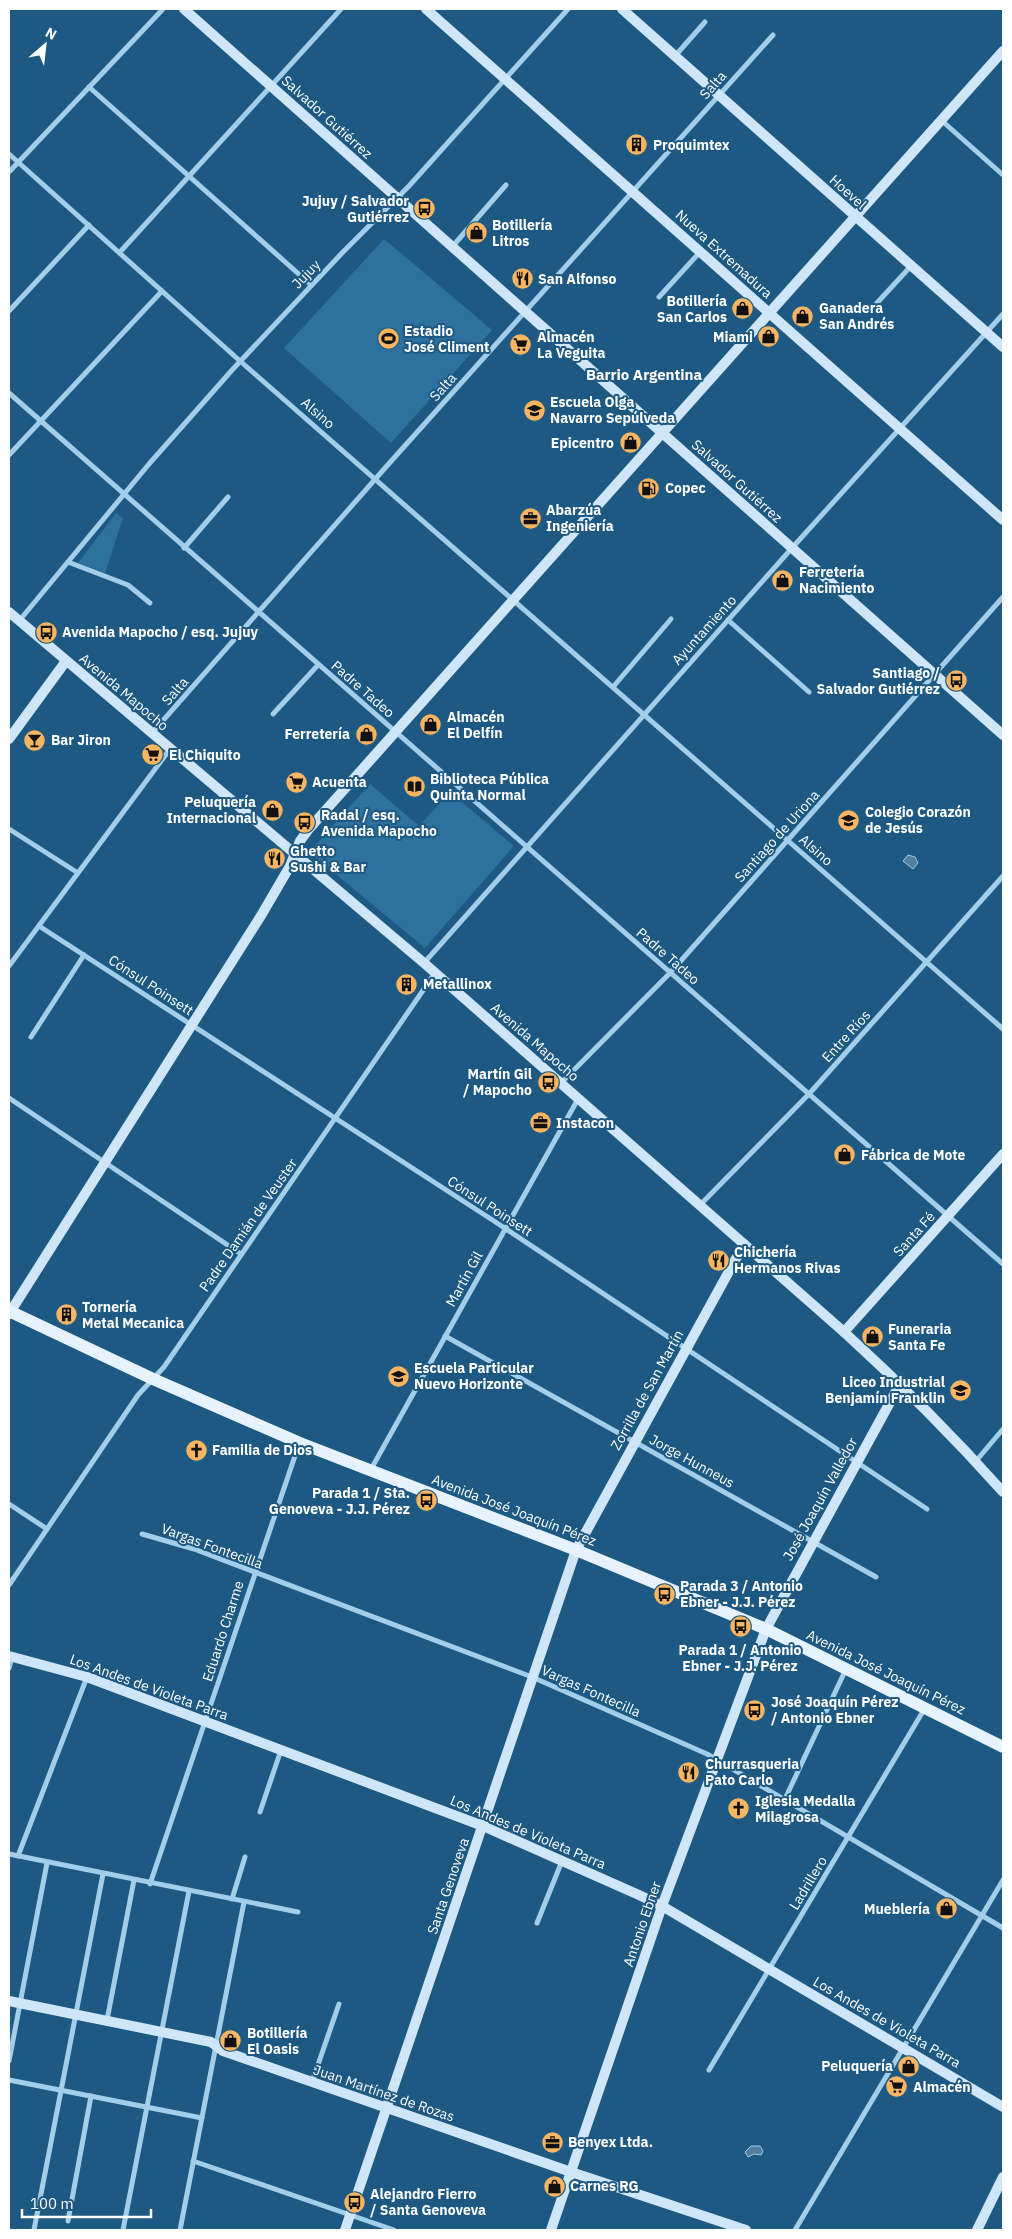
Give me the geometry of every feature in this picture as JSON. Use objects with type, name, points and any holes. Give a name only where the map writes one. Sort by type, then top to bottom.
[{"type":"main road","name":"Avenida José Joaquín Pérez","points":[[9,1313],[300,1443],[576,1550],[766,1629],[1003,1747]]},
{"type":"street","points":[[9,172],[163,9]]},
{"type":"street","name":"Salvador Gutiérrez","points":[[184,9],[1003,735]]},
{"type":"street","points":[[120,252],[341,9]]},
{"type":"street","name":"Nueva Extremadura","points":[[426,9],[1003,520]]},
{"type":"street","name":"Jujuy","points":[[19,621],[149,464],[240,361],[311,285],[397,198],[568,9]]},
{"type":"street","name":"Hoevel","points":[[622,9],[1003,347]]},
{"type":"street","points":[[675,56],[705,22]]},
{"type":"street","name":"Salta","points":[[152,734],[375,479],[773,35]]},
{"type":"street","points":[[9,1313],[262,914],[308,830],[1003,51]]},
{"type":"street","points":[[89,87],[311,285]]},
{"type":"street","points":[[941,120],[1003,175]]},
{"type":"street","name":"Alsino","points":[[9,154],[240,361],[1003,1029]]},
{"type":"street","points":[[452,247],[506,185]]},
{"type":"street","points":[[9,311],[89,225]]},
{"type":"street","points":[[659,297],[700,252]]},
{"type":"street","points":[[876,304],[911,266]]},
{"type":"street","points":[[9,455],[162,291]]},
{"type":"street","name":"Ayuntamiento","points":[[424,963],[792,548],[1003,314]]},
{"type":"street","name":"Padre Tadeo","points":[[9,393],[1003,1264]]},
{"type":"street","points":[[184,548],[228,497]]},
{"type":"street","points":[[68,562],[128,585],[150,603]]},
{"type":"street","name":"Santiago de Uriona","points":[[561,1083],[670,973],[1003,598]]},
{"type":"street","name":"Avenida Mapocho","points":[[9,612],[424,963],[844,1332],[900,1384],[976,1460],[1003,1492]]},
{"type":"street","points":[[613,688],[671,620]]},
{"type":"street","points":[[728,620],[810,692]]},
{"type":"street","points":[[9,739],[66,661]]},
{"type":"street","name":"Padre Tadeo","points":[[273,714],[318,665]]},
{"type":"street","points":[[9,966],[170,749]]},
{"type":"street","points":[[9,829],[78,873]]},
{"type":"street","name":"Entre Ríos","points":[[700,1205],[809,1094],[1003,876]]},
{"type":"street","name":"Cónsul Poinsett","points":[[38,926],[336,1118],[927,1509]]},
{"type":"street","points":[[31,1037],[84,955]]},
{"type":"street","name":"Padre Damián de Veuster","points":[[9,1585],[138,1395],[164,1367],[435,973]]},
{"type":"street","points":[[9,1098],[241,1254]]},
{"type":"street","name":"Martín Gil","points":[[370,1471],[578,1098]]},
{"type":"street","name":"Santa Fé","points":[[844,1332],[1003,1154]]},
{"type":"street","name":"Zorrilla de San Martín","points":[[576,1550],[744,1244]]},
{"type":"street","name":"Jorge Hunneus","points":[[445,1336],[876,1577]]},
{"type":"street","name":"José Joaquín Valledor","points":[[766,1629],[900,1384]]},
{"type":"street","points":[[976,1460],[1003,1430]]},
{"type":"street","name":"Eduardo Charme","points":[[150,1884],[254,1572],[300,1443]]},
{"type":"street","points":[[9,1504],[47,1529]]},
{"type":"street","name":"Vargas Fontecilla","points":[[142,1534],[181,1545],[532,1678],[716,1759],[1003,1928]]},
{"type":"street","name":"Santa Genoveva","points":[[345,2230],[576,1550]]},
{"type":"street","name":"Antonio Ebner","points":[[551,2230],[662,1906],[766,1629]]},
{"type":"street","points":[[9,1668],[10,1656]]},
{"type":"street","name":"Los Andes de Violeta Parra","points":[[10,1656],[87,1677],[483,1826],[662,1906],[1003,2107]]},
{"type":"street","points":[[785,1799],[846,1668]]},
{"type":"street","points":[[18,1856],[87,1677]]},
{"type":"street","name":"Ladrillero","points":[[710,2070],[925,1707]]},
{"type":"street","points":[[260,1812],[281,1750]]},
{"type":"street","points":[[9,1854],[150,1884],[298,1912]]},
{"type":"street","points":[[232,1900],[245,1857]]},
{"type":"street","points":[[537,1924],[562,1861]]},
{"type":"street","points":[[9,2062],[47,1862]]},
{"type":"street","points":[[34,2230],[103,1874]]},
{"type":"street","points":[[106,2021],[134,1880]]},
{"type":"street","points":[[795,2230],[1003,1880]]},
{"type":"street","points":[[123,2230],[189,1891]]},
{"type":"street","points":[[180,2230],[244,1902]]},
{"type":"street","name":"Juan Martínez de Rozas","points":[[9,2001],[211,2042],[223,2051],[570,2172],[746,2230]]},
{"type":"street","points":[[312,2082],[338,2004]]},
{"type":"street","points":[[9,2080],[202,2118]]},
{"type":"street","points":[[68,2221],[91,2096]]},
{"type":"street","points":[[193,2161],[394,2230]]},
{"type":"street","points":[[977,2230],[1003,2177]]},
{"type":"shaded area","name":"Estadio José Climent","points":[[384,239],[492,330],[391,443],[284,348]]},
{"type":"shaded area","points":[[116,513],[123,518],[105,573],[78,563]]},
{"type":"shaded area","points":[[370,784],[419,826],[450,792],[514,846],[425,948],[309,852]]},
{"type":"shaded area","points":[[908,855],[915,857],[918,863],[913,869],[903,861]]},
{"type":"shaded area","points":[[751,2146],[760,2146],[763,2151],[761,2155],[754,2154],[748,2157],[745,2152]]},
{"type":"place","name":"Proquimtex","points":[[637,145]]},
{"type":"place","name":"Jujuy / Salvador Gutiérrez","points":[[425,209]]},
{"type":"place","name":"Botillería Litros","points":[[476,233]]},
{"type":"place","name":"San Alfonso","points":[[522,279]]},
{"type":"place","name":"Botillería San Carlos","points":[[743,309]]},
{"type":"place","name":"Ganadera San Andrés","points":[[803,316]]},
{"type":"place","name":"Miami","points":[[769,337]]},
{"type":"place","name":"Estadio José Climent","points":[[388,339]]},
{"type":"place","name":"Almacén La Veguita","points":[[521,345]]},
{"type":"place","name":"Escuela Olga Navarro Sepúlveda","points":[[534,410]]},
{"type":"place","name":"Epicentro","points":[[630,443]]},
{"type":"place","name":"Copec","points":[[649,488]]},
{"type":"place","name":"Abarzúa Ingeniería","points":[[530,518]]},
{"type":"place","name":"Ferretería Nacimiento","points":[[783,580]]},
{"type":"place","name":"Avenida Mapocho / esq. Jujuy","points":[[46,632]]},
{"type":"place","name":"Santiago / Salvador Gutiérrez","points":[[956,681]]},
{"type":"place","name":"Almacén El Delfín","points":[[431,725]]},
{"type":"place","name":"Ferretería","points":[[366,734]]},
{"type":"place","name":"Bar Jiron","points":[[35,740]]},
{"type":"place","name":"El Chiquito","points":[[153,755]]},
{"type":"place","name":"Acuenta","points":[[296,782]]},
{"type":"place","name":"Biblioteca Pública Quinta Normal","points":[[414,787]]},
{"type":"place","name":"Peluquería Internacional","points":[[272,810]]},
{"type":"place","name":"Colegio Corazón de Jesús","points":[[849,820]]},
{"type":"place","name":"Radal / esq. Avenida Mapocho","points":[[305,823]]},
{"type":"place","name":"Ghetto Sushi & Bar","points":[[274,859]]},
{"type":"place","name":"Metallinox","points":[[407,984]]},
{"type":"place","name":"Martín Gil / Mapocho","points":[[548,1082]]},
{"type":"place","name":"Instacon","points":[[540,1123]]},
{"type":"place","name":"Fábrica de Mote","points":[[845,1155]]},
{"type":"place","name":"Chichería Hermanos Rivas","points":[[718,1260]]},
{"type":"place","name":"Tornería Metal Mecanica","points":[[66,1315]]},
{"type":"place","name":"Funeraria Santa Fe","points":[[872,1337]]},
{"type":"place","name":"Escuela Particular Nuevo Horizonte","points":[[398,1376]]},
{"type":"place","name":"Liceo Industrial Benjamín Franklin","points":[[961,1390]]},
{"type":"place","name":"Familia de Dios","points":[[196,1450]]},
{"type":"place","name":"Parada 1 / Sta. Genoveva - J.J. Pérez","points":[[426,1501]]},
{"type":"place","name":"Parada 3 / Antonio Ebner - J.J. Pérez","points":[[664,1594]]},
{"type":"place","name":"Parada 1 / Antonio Ebner - J.J. Pérez","points":[[740,1627]]},
{"type":"place","name":"José Joaquín Pérez / Antonio Ebner","points":[[755,1710]]},
{"type":"place","name":"Churrasqueria Pato Carlo","points":[[689,1772]]},
{"type":"place","name":"Iglesia Medalla Milagrosa","points":[[739,1809]]},
{"type":"place","name":"Mueblería","points":[[946,1909]]},
{"type":"place","name":"Botillería El Oasis","points":[[231,2041]]},
{"type":"place","name":"Peluquería","points":[[909,2066]]},
{"type":"place","name":"Almacén","points":[[897,2087]]},
{"type":"place","name":"Benyex Ltda.","points":[[552,2142]]},
{"type":"place","name":"Carnes RG","points":[[554,2186]]},
{"type":"place","name":"Alejandro Fierro / Santa Genoveva","points":[[354,2202]]},
{"type":"district","name":"Barrio Argentina","points":[[644,375]]}]
